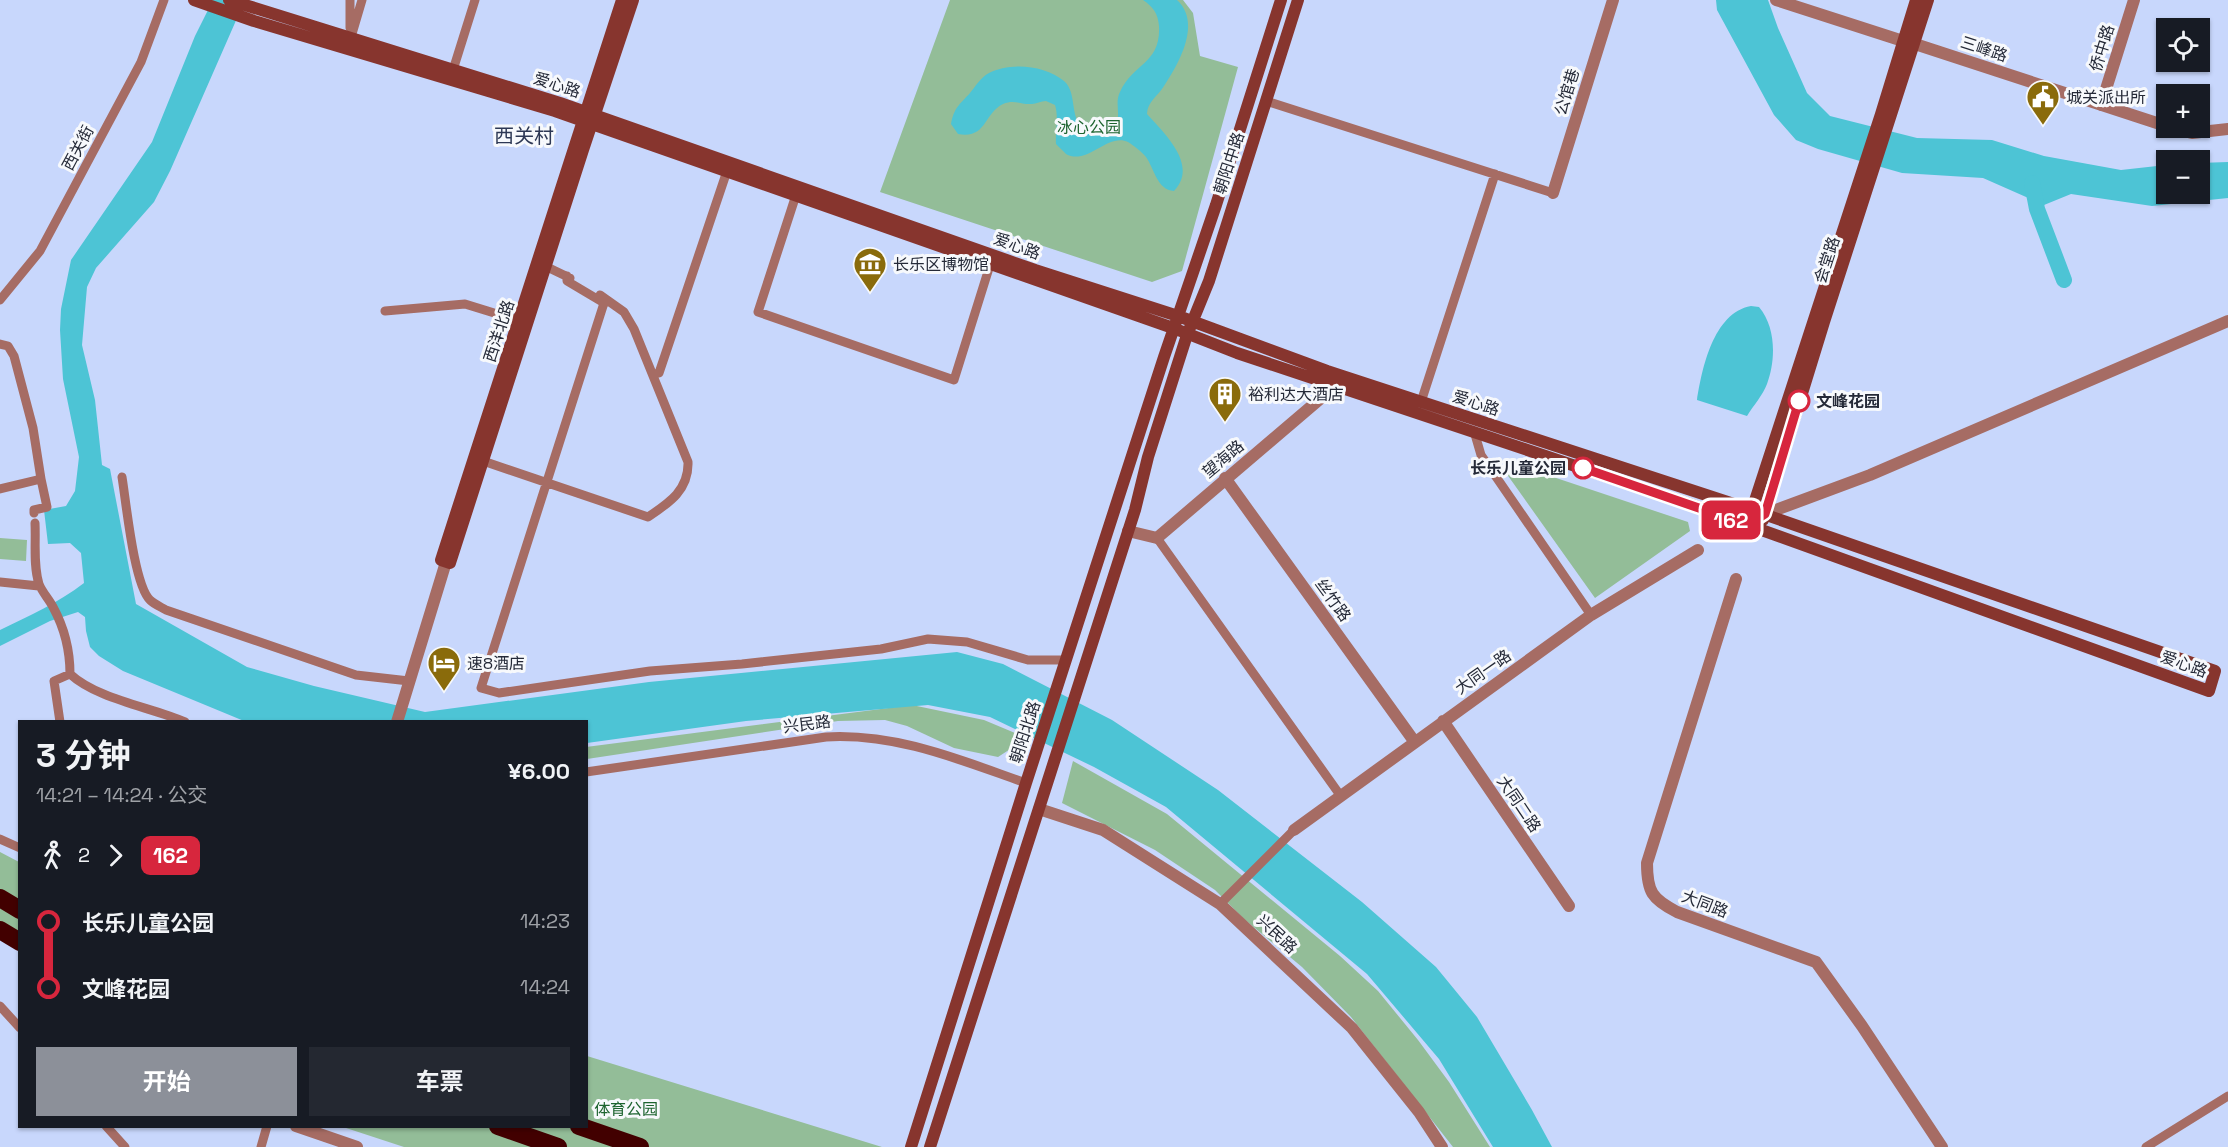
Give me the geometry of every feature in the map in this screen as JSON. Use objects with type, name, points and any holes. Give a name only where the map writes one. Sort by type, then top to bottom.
[{"type":"highway","points":[[0,898],[18,909]]},
{"type":"highway","points":[[0,930],[18,941]]},
{"type":"highway","points":[[504,1128],[558,1147]]},
{"type":"highway","points":[[585,1128],[640,1147]]},
{"type":"main road","points":[[194,0],[255,15]]},
{"type":"main road","points":[[230,0],[255,15]]},
{"type":"main road","points":[[588,118],[622,0]]},
{"type":"main road","points":[[588,118],[633,0]]},
{"type":"main road","name":"朝阳中路","points":[[1176,322],[1281,0]]},
{"type":"main road","name":"朝阳中路","points":[[1187,334],[1209,281],[1298,0]]},
{"type":"main road","name":"会堂路","points":[[1909,43],[1916,0]]},
{"type":"main road","name":"会堂路","points":[[1748,525],[1909,43],[1928,0]]},
{"type":"main road","name":"爱心路","points":[[255,15],[588,118],[727,171],[990,265],[1176,322],[1193,321],[1317,367],[1765,514],[2215,671],[2209,691],[1748,525],[1187,334],[1176,322],[1035,270],[453,70],[349,43]]},
{"type":"main road","name":"西洋北路","points":[[446,562],[483,461],[545,266],[588,118]]},
{"type":"main road","name":"西洋北路","points":[[446,562],[538,257],[588,118]]},
{"type":"main road","points":[[1237,136],[1253,141]]},
{"type":"main road","name":"会堂路","points":[[1760,530],[1861,192]]},
{"type":"main road","name":"朝阳北路","points":[[911,1147],[1026,783],[1176,322]]},
{"type":"main road","points":[[930,1147],[1128,531],[1148,457],[1187,334]]},
{"type":"street","name":"西关街","points":[[0,300],[40,251],[141,62],[164,0]]},
{"type":"street","points":[[349,43],[350,0]]},
{"type":"street","points":[[349,43],[362,0]]},
{"type":"street","points":[[453,70],[475,0]]},
{"type":"street","name":"公馆巷","points":[[1553,193],[1613,0]]},
{"type":"street","name":"三峰路","points":[[1776,0],[2156,123]]},
{"type":"street","name":"侨中路","points":[[2101,105],[2134,0]]},
{"type":"street","points":[[1266,101],[1553,193]]},
{"type":"street","points":[[2210,131],[2228,129]]},
{"type":"street","points":[[659,373],[727,171]]},
{"type":"street","points":[[1421,402],[1495,174]]},
{"type":"street","points":[[796,195],[758,312],[954,380],[990,265]]},
{"type":"street","points":[[483,461],[648,517],[679,493],[688,475],[688,462],[634,329],[624,312],[567,276],[545,266]]},
{"type":"street","points":[[567,276],[567,281],[604,303],[481,688],[499,693],[650,671],[881,649],[928,639],[967,642],[1028,660],[1066,660]]},
{"type":"street","points":[[385,311],[465,304],[520,321]]},
{"type":"street","points":[[1748,525],[1765,514],[1870,476],[2228,321]]},
{"type":"street","points":[[0,344],[8,346],[14,356],[33,428],[47,507],[34,510],[36,572],[39,586],[52,604],[61,624],[70,656],[70,674],[80,683],[96,691],[179,720]]},
{"type":"street","name":"望海路","points":[[1157,538],[1327,393],[1330,384]]},
{"type":"street","points":[[1474,431],[1481,455],[1591,615]]},
{"type":"street","points":[[122,477],[135,556],[148,599],[166,610],[356,675],[409,681]]},
{"type":"street","name":"丝竹路","points":[[1225,478],[1414,741]]},
{"type":"street","points":[[0,489],[41,479]]},
{"type":"street","points":[[1128,531],[1157,538],[1340,795]]},
{"type":"street","name":"大同一路","points":[[1294,830],[1591,615],[1698,550]]},
{"type":"street","name":"西洋北路","points":[[398,720],[446,562]]},
{"type":"street","name":"大同路","points":[[1736,579],[1647,863],[1647,884],[1657,902],[1677,912],[1816,962],[1862,1026],[1942,1147]]},
{"type":"street","points":[[0,582],[39,586]]},
{"type":"street","points":[[60,720],[54,681],[70,674]]},
{"type":"street","name":"大同二路","points":[[1443,721],[1569,906]]},
{"type":"street","name":"兴民路","points":[[588,774],[826,737],[855,736],[923,747],[1026,783]]},
{"type":"street","name":"兴民路","points":[[1039,809],[1103,830],[1220,904],[1352,1028],[1419,1112],[1442,1147]]},
{"type":"street","points":[[1220,904],[1294,830]]},
{"type":"street","points":[[0,839],[18,843]]},
{"type":"street","points":[[0,1006],[18,1026]]},
{"type":"street","points":[[2146,1147],[2228,1096]]},
{"type":"street","points":[[108,1128],[125,1147]]},
{"type":"street","points":[[261,1147],[266,1128]]},
{"type":"street","points":[[302,1128],[357,1147]]},
{"type":"green space","name":"冰心公园","points":[[950,0],[1183,0],[1193,13],[1200,56],[1238,67],[1182,271],[1152,282],[880,192]]},
{"type":"green space","name":"长乐儿童公园","points":[[1511,463],[1688,522],[1690,531],[1595,598],[1506,473]]},
{"type":"green space","points":[[0,538],[27,540],[26,561],[0,559]]},
{"type":"green space","points":[[912,705],[984,720],[1027,738],[998,757],[954,748],[907,726],[885,720],[838,721],[588,759],[588,747]]},
{"type":"green space","points":[[1073,761],[1167,814],[1340,956],[1378,991],[1449,1082],[1490,1147],[1453,1147],[1351,1017],[1302,967],[1244,919],[1215,890],[1155,850],[1062,803]]},
{"type":"green space","points":[[0,852],[18,861],[18,935],[0,925]]},
{"type":"green space","name":"体育公园","points":[[588,1056],[882,1147],[404,1147],[346,1128],[588,1128]]},
{"type":"shaded area","points":[[213,0],[245,0],[170,171],[154,202],[96,268],[87,287],[82,345],[95,400],[102,465],[110,469],[136,604],[247,667],[314,686],[425,712],[649,682],[957,652],[1003,664],[1112,720],[1218,790],[1362,902],[1436,967],[1477,1017],[1552,1147],[1493,1147],[1439,1059],[1367,974],[1166,807],[1094,767],[990,717],[928,705],[746,721],[588,743],[588,720],[242,720],[123,671],[99,656],[90,647],[85,617],[78,612],[50,621],[0,646],[0,630],[54,603],[84,583],[81,553],[70,543],[48,544],[44,510],[66,506],[75,491],[79,457],[63,379],[61,309],[71,260],[152,142],[195,36]]},
{"type":"shaded area","points":[[1143,0],[1177,0],[1188,20],[1186,43],[1176,66],[1147,110],[1147,114],[1170,140],[1181,160],[1183,171],[1181,181],[1174,191],[1168,190],[1160,183],[1146,157],[1128,142],[1113,141],[1082,156],[1074,157],[1066,154],[1056,144],[1055,105],[1046,101],[1032,104],[1011,102],[1003,104],[980,129],[967,135],[958,134],[951,124],[958,107],[983,77],[997,70],[1017,66],[1047,71],[1064,81],[1071,93],[1078,122],[1089,133],[1099,134],[1115,128],[1118,118],[1118,96],[1125,82],[1151,56],[1158,39],[1159,26],[1156,14]]},
{"type":"shaded area","points":[[1716,0],[1768,0],[1807,93],[1830,116],[1917,138],[1992,140],[2044,156],[2121,170],[2156,166],[2156,204],[2171,204],[2152,206],[2071,194],[2044,205],[1983,178],[1902,173],[1818,149],[1796,140],[1774,115],[1717,10]]},
{"type":"shaded area","points":[[2228,162],[2228,198],[2210,200],[2210,163]]},
{"type":"shaded area","points":[[1751,306],[1759,307],[1765,315],[1769,324],[1773,354],[1767,384],[1747,416],[1697,400],[1706,358],[1719,331],[1727,319]]},
{"type":"waterway","points":[[2032,183],[2037,209],[2064,280]]},
{"type":"bus line","name":"162","points":[[1583,468],[1748,525],[1765,514],[1799,401]]},
{"type":"place","name":"城关派出所","points":[[2043,126]]},
{"type":"place","name":"长乐区博物馆","points":[[870,293]]},
{"type":"place","name":"文峰花园","points":[[1799,401]]},
{"type":"place","name":"裕利达大酒店","points":[[1225,423]]},
{"type":"place","name":"长乐儿童公园","points":[[1583,468]]},
{"type":"place","name":"速8酒店","points":[[444,692]]},
{"type":"district","name":"西关村","points":[[524,136]]}]
